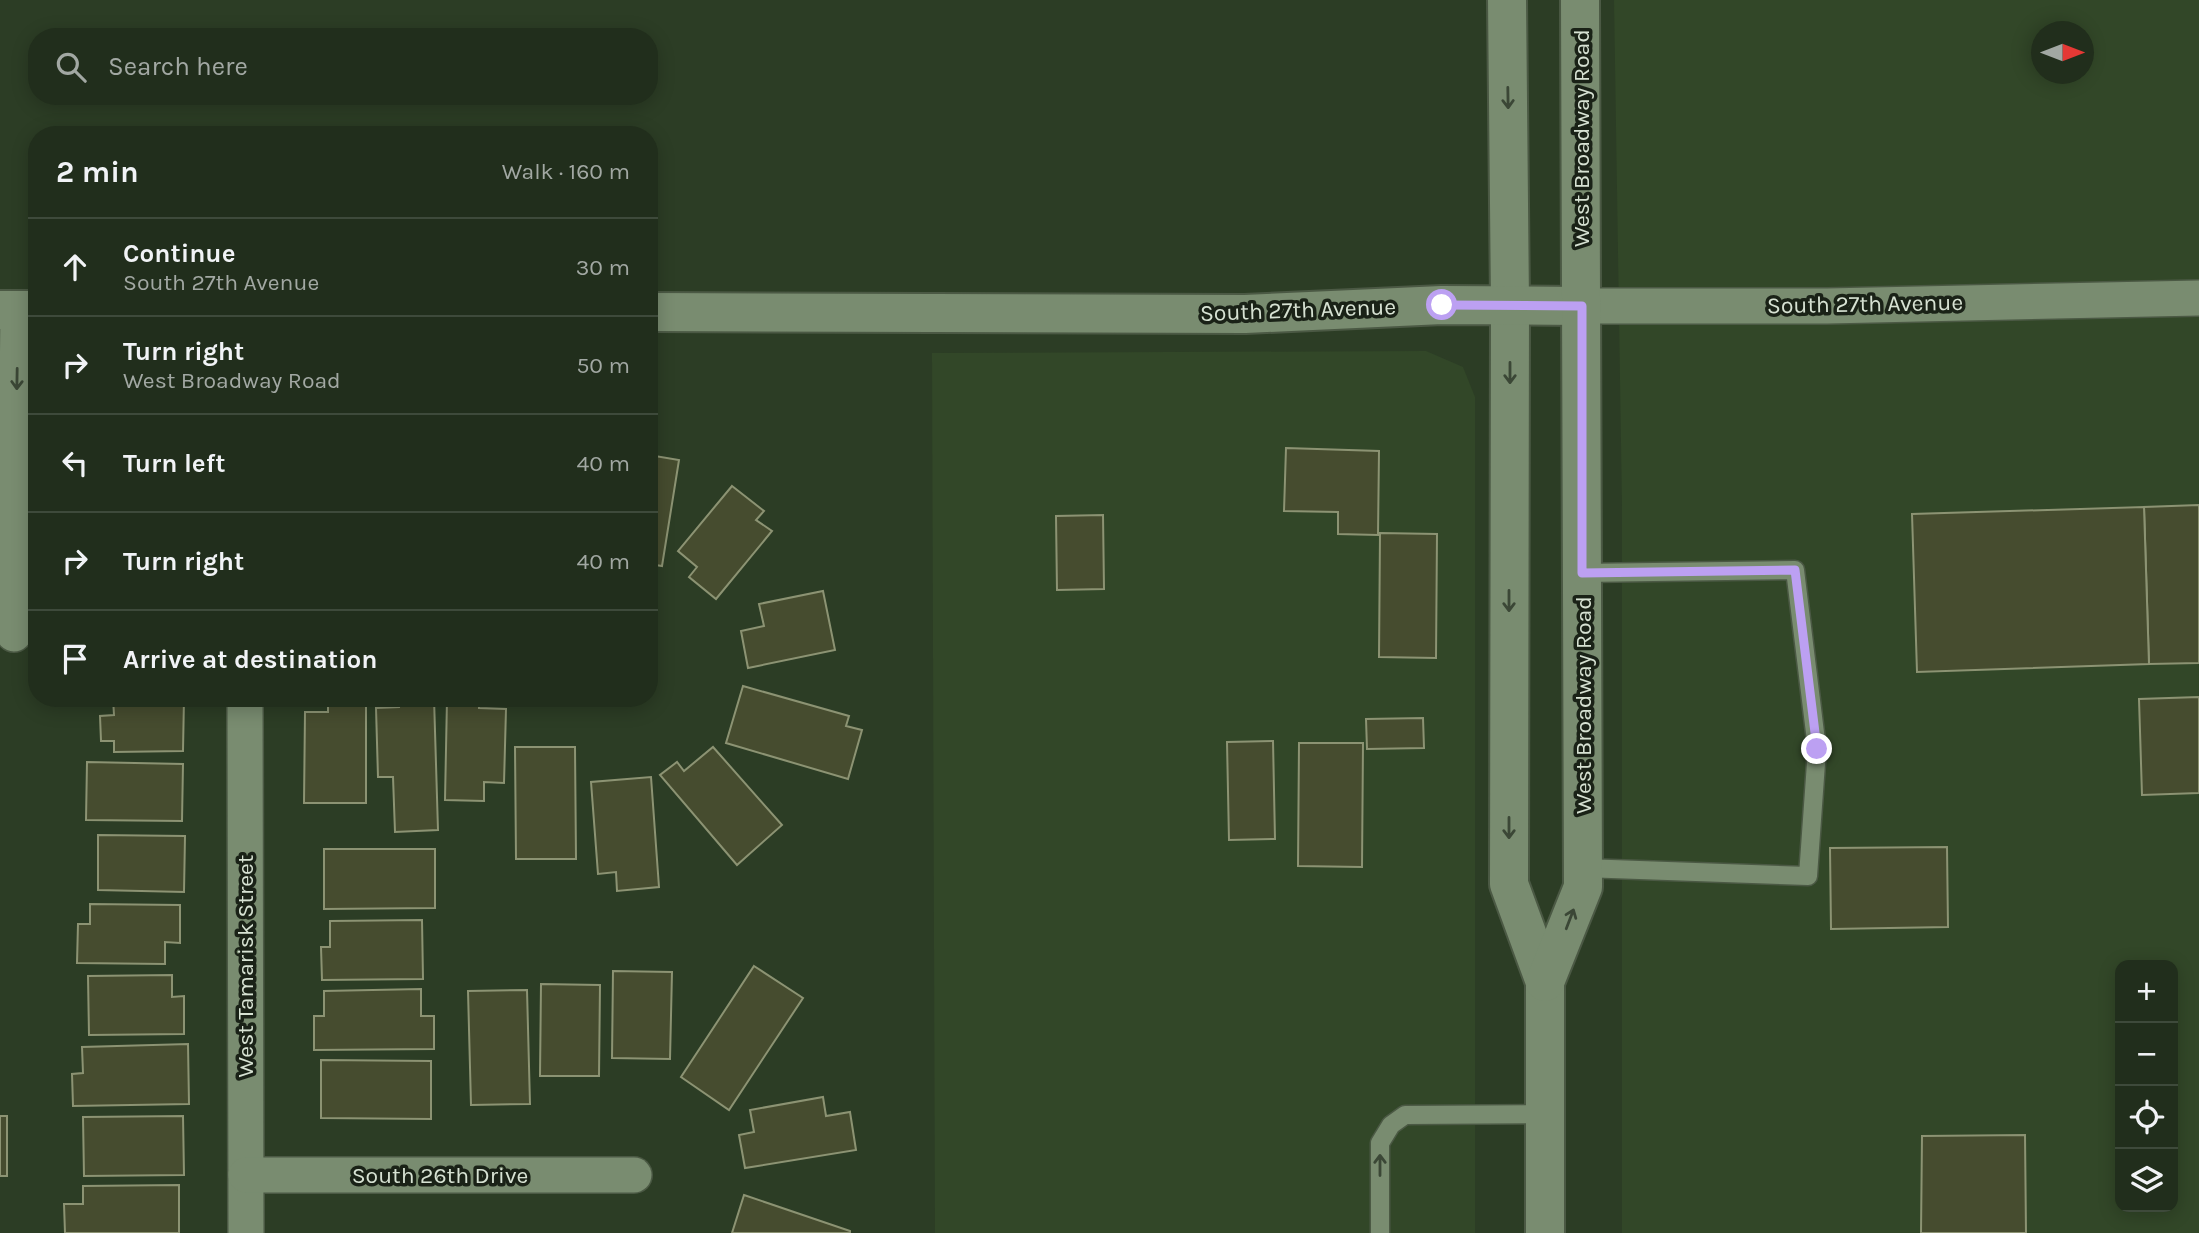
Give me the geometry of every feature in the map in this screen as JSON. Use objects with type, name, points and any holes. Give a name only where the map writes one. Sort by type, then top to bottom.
[{"type":"main road","name":"West Broadway Road","points":[[1507,0],[1510,305],[1509,884],[1545,982],[1545,1233]]},
{"type":"main road","name":"West Broadway Road","points":[[1545,982],[1583,887],[1580,0]]},
{"type":"main road","name":"South 27th Avenue","points":[[658,312],[1245,314],[1442,305],[1582,306]]},
{"type":"street","name":"South 27th Avenue","points":[[1582,306],[1827,306],[2199,298]]},
{"type":"street","points":[[17,634],[18,310]]},
{"type":"street","name":"West Tamarisk Street","points":[[245,707],[246,1233]]},
{"type":"street","name":"South 26th Drive","points":[[246,1175],[634,1175]]},
{"type":"lane","points":[[1582,573],[1795,570],[1817,749],[1808,876],[1583,868]]},
{"type":"lane","points":[[1380,1233],[1380,1143],[1391,1125],[1405,1115],[1545,1114]]},
{"type":"shaded area","points":[[1614,0],[2199,0],[2199,1233],[1622,1233],[1622,506]]},
{"type":"shaded area","points":[[1426,351],[1463,367],[1475,397],[1475,1233],[935,1233],[932,353]]},
{"type":"building","points":[[1286,448],[1379,451],[1378,535],[1338,534],[1338,512],[1284,511]]},
{"type":"building","points":[[658,456],[679,460],[662,566],[658,565]]},
{"type":"building","points":[[732,486],[764,511],[756,520],[772,531],[716,599],[689,577],[697,567],[678,551]]},
{"type":"building","points":[[2199,505],[2199,663],[2149,664],[2144,507]]},
{"type":"building","points":[[2144,507],[2149,664],[1917,672],[1912,514]]},
{"type":"building","points":[[1103,515],[1104,589],[1057,590],[1056,516]]},
{"type":"building","points":[[1380,533],[1437,534],[1436,658],[1379,657]]},
{"type":"building","points":[[823,591],[835,650],[748,668],[741,631],[764,626],[759,604]]},
{"type":"building","points":[[743,686],[849,716],[846,726],[862,730],[848,779],[726,743]]},
{"type":"building","points":[[2199,697],[2199,793],[2142,795],[2139,699]]},
{"type":"building","points":[[114,707],[184,707],[183,751],[114,752],[114,741],[101,741],[100,716],[114,715]]},
{"type":"building","points":[[328,707],[366,707],[366,803],[304,803],[305,712],[328,712]]},
{"type":"building","points":[[434,707],[438,830],[395,832],[393,777],[378,777],[376,708]]},
{"type":"building","points":[[447,707],[506,709],[504,783],[484,782],[484,801],[445,800]]},
{"type":"building","points":[[1423,718],[1424,748],[1367,749],[1366,719]]},
{"type":"building","points":[[1273,741],[1275,839],[1229,840],[1227,742]]},
{"type":"building","points":[[1299,743],[1363,743],[1362,867],[1298,866]]},
{"type":"building","points":[[515,747],[575,747],[576,859],[516,859]]},
{"type":"building","points":[[713,747],[782,825],[737,865],[660,775],[677,762],[684,771]]},
{"type":"building","points":[[87,762],[183,764],[182,821],[86,820]]},
{"type":"building","points":[[651,777],[659,887],[617,891],[616,872],[598,874],[591,782]]},
{"type":"building","points":[[98,835],[185,836],[184,892],[98,890]]},
{"type":"building","points":[[1947,847],[1948,927],[1831,929],[1830,848]]},
{"type":"building","points":[[324,849],[435,849],[435,908],[324,909]]},
{"type":"building","points":[[90,904],[180,905],[180,943],[165,942],[165,964],[77,963],[78,924],[90,924]]},
{"type":"building","points":[[422,920],[423,979],[322,980],[321,947],[330,947],[330,921]]},
{"type":"building","points":[[754,966],[803,998],[729,1110],[681,1077]]},
{"type":"building","points":[[613,971],[672,972],[670,1059],[612,1058]]},
{"type":"building","points":[[172,975],[172,997],[184,996],[184,1034],[89,1035],[88,976]]},
{"type":"building","points":[[541,984],[600,985],[599,1076],[540,1076]]},
{"type":"building","points":[[421,989],[421,1016],[434,1016],[434,1049],[314,1050],[314,1016],[324,1016],[324,991]]},
{"type":"building","points":[[527,990],[530,1104],[471,1105],[468,991]]},
{"type":"building","points":[[188,1044],[189,1104],[73,1106],[72,1074],[83,1073],[82,1047]]},
{"type":"building","points":[[321,1060],[431,1061],[431,1119],[321,1118]]},
{"type":"building","points":[[823,1097],[826,1116],[850,1112],[856,1150],[745,1168],[739,1135],[754,1132],[750,1110]]},
{"type":"building","points":[[0,1116],[7,1116],[7,1176],[0,1176]]},
{"type":"building","points":[[183,1116],[184,1175],[84,1176],[83,1117]]},
{"type":"building","points":[[2025,1135],[2026,1233],[1921,1233],[1922,1136]]},
{"type":"building","points":[[179,1185],[179,1233],[65,1233],[64,1204],[83,1204],[83,1186]]},
{"type":"building","points":[[744,1195],[850,1231],[850,1233],[732,1233]]},
{"type":"route","points":[[1442,305],[1582,306],[1582,573],[1795,570],[1817,749]]}]
